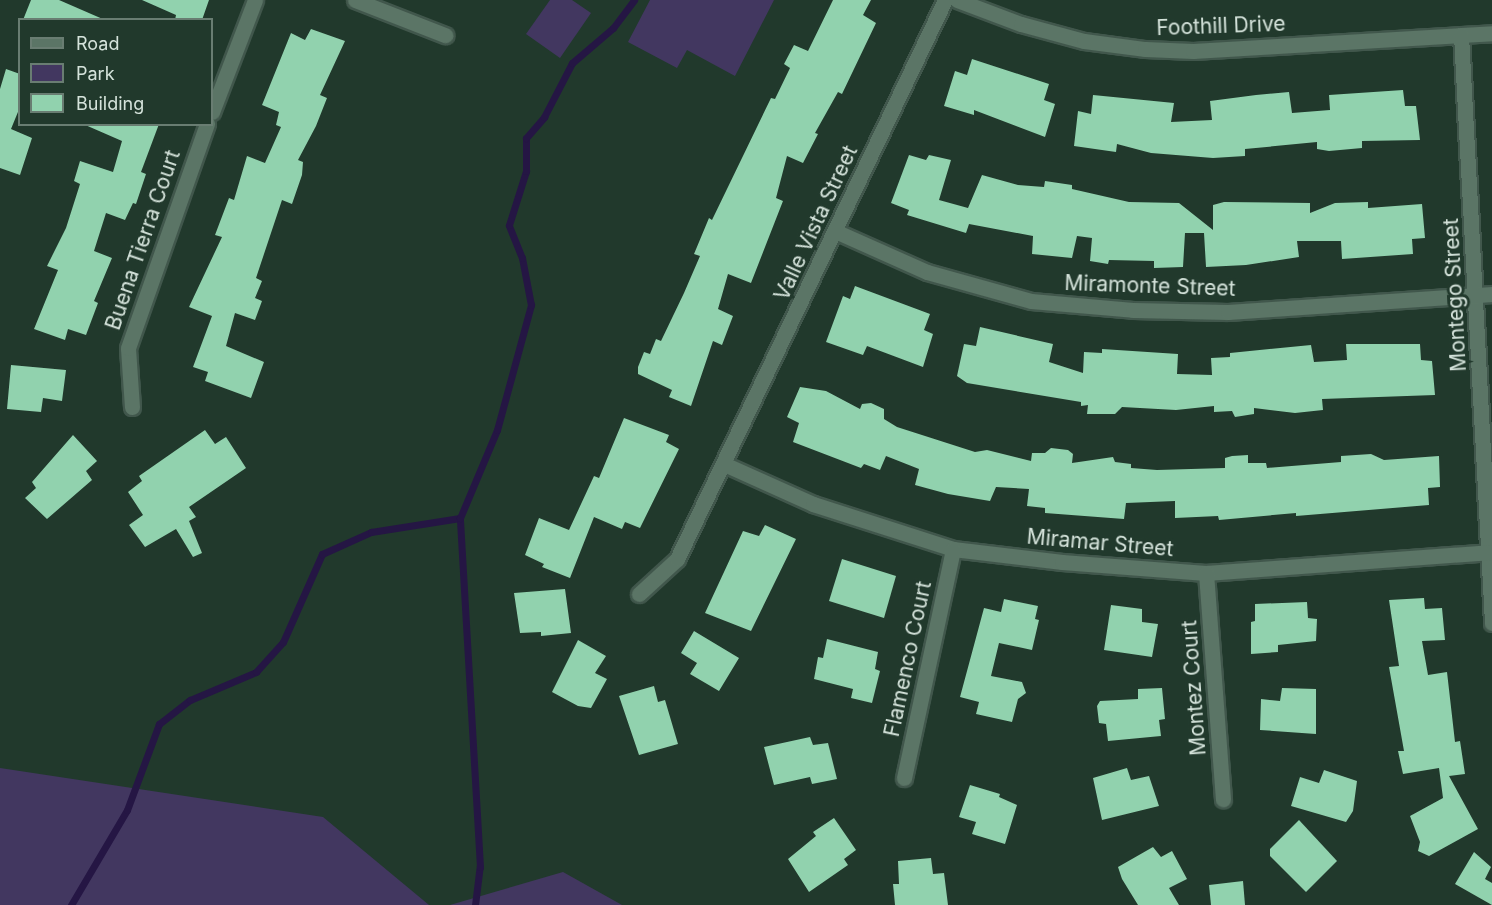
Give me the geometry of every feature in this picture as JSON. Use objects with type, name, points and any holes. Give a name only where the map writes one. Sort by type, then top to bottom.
[{"type":"street","points":[[213,109],[255,0]]},
{"type":"street","points":[[355,0],[445,35]]},
{"type":"street","name":"Valle Vista Street","points":[[639,594],[677,559],[945,0]]},
{"type":"street","name":"Foothill Drive","points":[[957,0],[1021,24],[1083,41],[1145,49],[1193,51],[1492,33]]},
{"type":"street","name":"Montego Street","points":[[1461,35],[1492,623]]},
{"type":"street","name":"Buena Tierra Court","points":[[132,407],[128,348],[206,126]]},
{"type":"street","name":"Miramonte Street","points":[[835,231],[927,272],[1031,301],[1133,310],[1228,312],[1492,294]]},
{"type":"street","name":"Miramar Street","points":[[724,464],[813,504],[953,549],[1206,573],[1490,552]]},
{"type":"street","name":"Flamenco Court","points":[[904,778],[953,549]]},
{"type":"street","name":"Montez Court","points":[[1206,573],[1223,800]]},
{"type":"green space","points":[[550,0],[572,0],[591,13],[560,58],[526,34]]},
{"type":"green space","points":[[650,0],[774,0],[735,76],[687,50],[677,68],[628,42]]},
{"type":"green space","points":[[0,768],[323,817],[429,905],[0,905]]},
{"type":"green space","points":[[563,872],[622,905],[450,905]]},
{"type":"building","points":[[31,0],[59,0],[100,18],[24,18]]},
{"type":"building","points":[[142,0],[209,0],[203,18],[175,18],[176,15]]},
{"type":"building","points":[[833,0],[871,0],[863,15],[876,23],[842,94],[838,92],[815,133],[818,134],[803,163],[787,156],[776,198],[783,201],[751,283],[728,274],[718,309],[733,316],[722,345],[713,341],[691,406],[669,397],[672,390],[638,374],[638,367],[644,352],[650,354],[656,339],[661,341],[700,256],[694,254],[709,218],[712,220],[771,98],[775,99],[790,68],[784,64],[794,45],[808,51]]},
{"type":"building","points":[[311,29],[345,41],[320,95],[327,98],[316,126],[298,160],[303,162],[302,175],[292,204],[282,200],[256,278],[262,281],[255,298],[262,301],[255,320],[235,313],[226,346],[264,362],[251,398],[205,381],[208,372],[193,367],[212,316],[189,307],[222,237],[215,235],[229,198],[234,200],[247,156],[265,163],[281,127],[276,125],[279,112],[262,105],[291,33],[305,40]]},
{"type":"building","points":[[972,59],[1049,84],[1044,100],[1055,104],[1045,137],[974,110],[974,115],[944,106],[955,71],[967,75]]},
{"type":"building","points":[[6,69],[18,73],[18,112],[11,129],[32,138],[20,175],[0,168],[0,89]]},
{"type":"building","points":[[1403,90],[1405,106],[1416,106],[1420,140],[1362,141],[1362,148],[1329,151],[1317,149],[1317,142],[1245,149],[1245,156],[1213,158],[1151,153],[1117,144],[1116,152],[1074,146],[1078,111],[1091,114],[1093,95],[1174,103],[1171,122],[1212,120],[1210,101],[1289,92],[1292,113],[1330,110],[1329,95]]},
{"type":"building","points":[[88,126],[158,126],[141,172],[146,174],[136,204],[133,203],[125,220],[106,213],[94,251],[112,258],[94,301],[98,303],[86,335],[68,329],[65,340],[34,329],[58,270],[47,266],[66,228],[80,184],[74,181],[80,161],[113,172],[122,141]]},
{"type":"building","points":[[909,155],[926,160],[929,155],[951,160],[939,200],[968,208],[982,175],[1018,185],[1044,187],[1045,181],[1072,185],[1072,189],[1129,202],[1179,203],[1213,230],[1213,205],[1224,202],[1310,203],[1310,213],[1335,203],[1368,202],[1368,208],[1422,204],[1425,238],[1412,239],[1413,254],[1342,259],[1341,241],[1297,241],[1299,257],[1246,265],[1206,267],[1204,233],[1185,233],[1183,267],[1154,268],[1154,261],[1109,260],[1108,264],[1090,261],[1092,238],[1077,236],[1072,258],[1032,254],[1033,236],[969,224],[966,233],[907,215],[909,210],[891,203]]},
{"type":"building","points":[[855,286],[930,314],[924,330],[933,334],[923,367],[867,346],[863,355],[826,342],[843,296],[850,299]]},
{"type":"building","points":[[980,327],[1053,344],[1049,362],[1083,373],[1084,352],[1102,353],[1102,349],[1178,354],[1177,374],[1212,375],[1211,358],[1230,357],[1230,353],[1311,345],[1314,362],[1347,360],[1346,344],[1420,344],[1421,360],[1432,361],[1435,395],[1322,399],[1323,410],[1295,413],[1254,408],[1254,414],[1235,417],[1232,411],[1214,412],[1214,406],[1176,410],[1122,407],[1115,414],[1087,414],[1088,405],[1081,406],[1081,402],[967,383],[957,376],[964,344],[976,346]]},
{"type":"building","points":[[11,365],[66,370],[62,401],[43,398],[41,412],[7,409]]},
{"type":"building","points":[[800,387],[826,391],[860,409],[862,404],[871,403],[884,409],[884,419],[897,427],[975,452],[987,450],[1031,461],[1032,453],[1045,453],[1051,448],[1068,450],[1073,454],[1072,463],[1113,457],[1115,462],[1131,464],[1131,468],[1157,470],[1225,468],[1225,458],[1248,455],[1248,463],[1266,463],[1267,468],[1341,462],[1341,456],[1371,454],[1384,460],[1439,456],[1440,487],[1428,488],[1429,505],[1296,516],[1296,513],[1219,520],[1218,516],[1175,518],[1175,501],[1126,503],[1124,519],[1045,513],[1045,508],[1027,506],[1029,489],[996,487],[990,501],[948,494],[915,485],[919,469],[886,456],[880,470],[864,464],[861,468],[793,442],[799,423],[787,417]]},
{"type":"building","points":[[624,418],[669,435],[666,442],[679,449],[640,528],[625,522],[622,529],[594,517],[570,578],[542,567],[544,564],[525,555],[539,518],[569,530],[594,476],[599,478]]},
{"type":"building","points":[[205,430],[215,444],[226,437],[246,468],[189,507],[196,517],[189,521],[202,553],[193,557],[176,529],[145,547],[129,525],[143,515],[128,492],[142,481],[139,476]]},
{"type":"building","points":[[73,435],[97,461],[86,471],[92,480],[47,519],[25,498],[36,488],[32,482]]},
{"type":"building","points":[[765,525],[796,539],[751,631],[705,613],[743,531],[759,536]]},
{"type":"building","points":[[842,559],[896,576],[884,618],[829,601]]},
{"type":"building","points":[[565,589],[571,633],[541,636],[541,632],[520,633],[514,593]]},
{"type":"building","points":[[1424,598],[1425,609],[1442,608],[1445,640],[1422,641],[1428,675],[1447,672],[1455,742],[1460,741],[1465,774],[1449,776],[1478,829],[1429,856],[1418,851],[1420,842],[1410,816],[1443,798],[1439,768],[1403,774],[1398,751],[1404,751],[1389,667],[1399,666],[1389,600]]},
{"type":"building","points":[[1004,599],[1038,606],[1035,619],[1039,620],[1032,650],[999,643],[991,676],[1022,682],[1026,693],[1018,699],[1012,722],[976,714],[979,702],[960,697],[984,608],[1001,612]]},
{"type":"building","points":[[1307,602],[1308,618],[1317,619],[1316,641],[1278,645],[1278,652],[1251,654],[1251,622],[1255,621],[1255,604]]},
{"type":"building","points":[[1111,605],[1142,609],[1142,622],[1158,624],[1152,657],[1104,650]]},
{"type":"building","points":[[694,631],[739,658],[719,691],[690,674],[697,663],[681,653]]},
{"type":"building","points":[[827,639],[878,652],[875,669],[880,671],[872,703],[851,698],[853,689],[814,679],[818,657],[823,658]]},
{"type":"building","points":[[578,640],[606,656],[595,673],[607,679],[591,708],[578,706],[552,692]]},
{"type":"building","points":[[654,686],[658,702],[665,700],[678,744],[639,755],[619,696]]},
{"type":"building","points":[[1162,688],[1165,719],[1159,720],[1161,736],[1108,741],[1106,724],[1099,723],[1097,706],[1100,701],[1138,699],[1138,689]]},
{"type":"building","points":[[1282,688],[1316,689],[1316,734],[1260,730],[1261,699],[1280,701]]},
{"type":"building","points":[[810,737],[813,745],[828,743],[837,779],[812,784],[810,777],[774,785],[764,747]]},
{"type":"building","points":[[1127,768],[1131,780],[1149,776],[1159,806],[1102,820],[1093,778]]},
{"type":"building","points":[[1324,770],[1357,781],[1353,811],[1346,822],[1291,806],[1300,777],[1319,783]]},
{"type":"building","points":[[970,785],[1000,794],[999,797],[1017,805],[1005,844],[972,834],[976,822],[959,817]]},
{"type":"building","points":[[834,818],[856,850],[844,859],[848,865],[809,892],[788,859],[816,836],[813,832]]},
{"type":"building","points":[[1299,820],[1337,861],[1306,892],[1270,856],[1270,849]]},
{"type":"building","points":[[1153,847],[1161,857],[1172,851],[1187,879],[1169,888],[1179,905],[1138,905],[1122,879],[1118,867]]},
{"type":"building","points":[[1474,852],[1491,867],[1485,879],[1492,883],[1492,905],[1455,884]]},
{"type":"building","points":[[931,858],[933,874],[944,873],[948,905],[895,905],[893,884],[899,884],[898,861]]},
{"type":"building","points":[[1243,881],[1245,905],[1211,905],[1209,885]]},
{"type":"waterway","points":[[475,905],[480,867],[460,518],[497,430],[531,305],[522,258],[509,225],[526,171],[526,138],[544,117],[572,63],[613,28],[634,0]]},
{"type":"waterway","points":[[71,905],[127,810],[159,724],[190,700],[256,672],[283,642],[322,554],[371,532],[460,518]]}]
